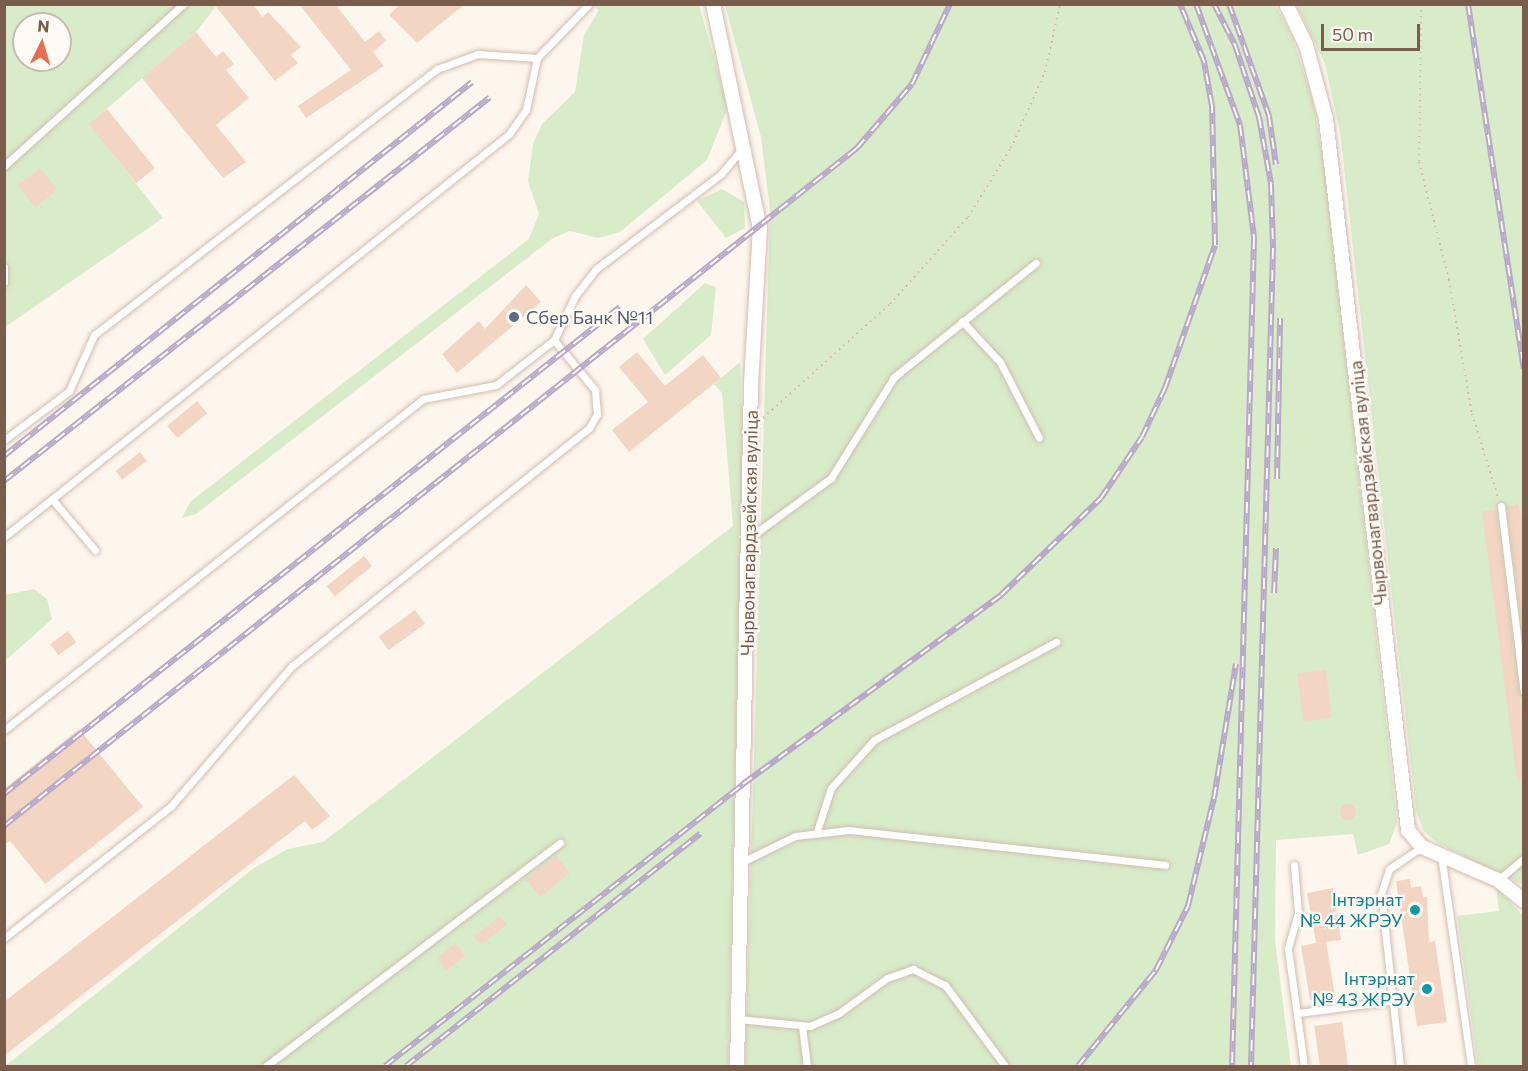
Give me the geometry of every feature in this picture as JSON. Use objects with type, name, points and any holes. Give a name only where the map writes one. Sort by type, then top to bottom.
[{"type":"street","name":"Чырвонагвардзейская вуліца","points":[[712,4],[745,141],[760,228],[739,863],[737,1066]]},
{"type":"street","name":"Чырвонагвардзейская вуліца","points":[[1286,4],[1306,45],[1326,118],[1405,819],[1422,847]]},
{"type":"street","points":[[1422,847],[1498,880],[1524,901]]},
{"type":"lane","points":[[4,166],[183,4]]},
{"type":"lane","points":[[4,537],[509,134],[530,99],[537,58],[589,4]]},
{"type":"lane","points":[[4,440],[69,391],[94,335],[437,69],[478,54],[537,58]]},
{"type":"lane","points":[[4,730],[423,399],[496,385],[554,340],[588,276],[734,163],[745,141]]},
{"type":"lane","points":[[749,538],[831,478],[882,391],[962,321],[1036,263]]},
{"type":"lane","points":[[4,267],[4,282]]},
{"type":"lane","points":[[962,321],[1000,362],[1039,438]]},
{"type":"lane","points":[[4,938],[171,806],[292,666],[589,428],[597,414],[595,390],[554,340]]},
{"type":"lane","points":[[52,499],[95,550]]},
{"type":"lane","points":[[1501,506],[1524,692]]},
{"type":"lane","points":[[817,831],[831,788],[874,740],[1056,642]]},
{"type":"lane","points":[[739,863],[779,841],[817,831],[877,832],[1166,865]]},
{"type":"lane","points":[[266,1066],[560,843]]},
{"type":"lane","points":[[1400,1066],[1390,1001],[1380,901],[1384,878],[1403,856],[1422,847]]},
{"type":"lane","points":[[1441,855],[1471,1066]]},
{"type":"lane","points":[[1498,880],[1524,858]]},
{"type":"lane","points":[[1294,865],[1298,913],[1288,949],[1304,1066]]},
{"type":"lane","points":[[738,1019],[802,1026],[825,1021],[899,972],[924,971],[945,985],[1005,1066]]},
{"type":"lane","points":[[1298,1013],[1390,1001]]},
{"type":"lane","points":[[802,1026],[807,1066]]},
{"type":"path","points":[[752,426],[792,397],[890,304],[968,217],[1011,148],[1045,72],[1060,4]]},
{"type":"path","points":[[1421,4],[1419,162],[1449,280],[1472,414],[1501,506]]},
{"type":"green space","points":[[4,5],[217,5],[196,32],[89,124],[163,218],[5,327]]},
{"type":"green space","points":[[593,5],[699,5],[728,107],[707,160],[620,232],[598,238],[570,231],[553,238],[196,514],[182,518],[190,502],[529,239],[539,214],[528,181],[533,144],[542,124],[575,92],[584,35],[599,10]]},
{"type":"green space","points":[[725,5],[1275,5],[1292,35],[1313,101],[1326,179],[1397,822],[1389,844],[1358,855],[1353,834],[1276,840],[1275,940],[1291,1066],[745,1066],[770,210],[761,137]]},
{"type":"green space","points":[[1297,5],[1523,5],[1523,885],[1436,842],[1423,830],[1416,810],[1340,132],[1325,64]]},
{"type":"green space","points":[[722,189],[744,202],[745,228],[726,238],[697,201]]},
{"type":"green space","points":[[705,283],[716,287],[711,335],[665,375],[643,339]]},
{"type":"green space","points":[[740,362],[743,462],[728,1066],[5,1066],[254,868],[288,849],[323,842],[733,526],[722,393],[714,384]]},
{"type":"green space","points":[[34,589],[47,599],[52,619],[5,661],[5,595]]},
{"type":"green space","points":[[1496,887],[1523,916],[1523,1066],[1478,1066],[1457,916],[1499,911]]},
{"type":"building","points":[[214,4],[253,4],[262,17],[268,12],[301,47],[291,55],[298,63],[275,81]]},
{"type":"building","points":[[299,4],[335,4],[365,42],[379,31],[386,41],[373,52],[384,66],[306,118],[298,106],[351,70]]},
{"type":"building","points":[[400,4],[465,4],[417,43],[389,15]]},
{"type":"building","points":[[196,32],[216,57],[223,51],[234,64],[226,70],[249,98],[216,125],[246,162],[223,178],[142,78]]},
{"type":"building","points":[[107,109],[155,168],[136,183],[88,124]]},
{"type":"building","points":[[40,168],[57,190],[35,207],[18,185]]},
{"type":"building","points":[[526,285],[541,302],[457,373],[442,354],[479,321],[485,329]]},
{"type":"building","points":[[637,352],[665,386],[703,355],[721,378],[629,452],[612,430],[648,402],[619,367]]},
{"type":"building","points":[[197,401],[207,413],[177,438],[167,426]]},
{"type":"building","points":[[140,452],[147,461],[122,480],[116,471]]},
{"type":"building","points":[[1518,504],[1524,526],[1524,642],[1507,507]]},
{"type":"building","points":[[1496,510],[1524,736],[1524,779],[1517,780],[1482,511]]},
{"type":"building","points":[[364,556],[372,566],[335,596],[327,586]]},
{"type":"building","points":[[415,610],[425,624],[389,650],[379,636]]},
{"type":"building","points":[[68,631],[76,642],[58,655],[50,644]]},
{"type":"building","points":[[1326,670],[1332,718],[1303,721],[1297,674]]},
{"type":"building","points":[[79,729],[143,807],[45,884],[10,841],[4,845],[4,789]]},
{"type":"building","points":[[294,775],[330,816],[312,830],[305,821],[4,1056],[4,1002]]},
{"type":"building","points":[[1345,804],[1351,804],[1356,812],[1354,818],[1345,820],[1340,815],[1340,809]]},
{"type":"building","points":[[556,856],[570,873],[540,897],[526,880]]},
{"type":"building","name":"Інтэрнат № 43 ЖРЭУ","points":[[1410,879],[1411,888],[1421,886],[1423,897],[1427,897],[1429,942],[1435,941],[1447,1022],[1417,1026],[1396,881]]},
{"type":"building","points":[[1333,888],[1341,940],[1326,942],[1335,996],[1310,1000],[1301,946],[1316,943],[1307,893]]},
{"type":"building","points":[[500,916],[507,925],[481,945],[474,936]]},
{"type":"building","points":[[455,943],[465,955],[447,971],[437,958]]},
{"type":"building","points":[[1342,1022],[1348,1066],[1320,1066],[1314,1026]]},
{"type":"railway","points":[[4,826],[857,148],[912,84],[950,4]]},
{"type":"railway","points":[[385,1066],[743,784],[1001,595],[1101,498],[1142,437],[1165,388],[1215,245],[1212,106],[1204,61],[1180,4]]},
{"type":"railway","points":[[1196,4],[1240,125],[1254,238],[1232,1066]]},
{"type":"railway","points":[[1214,4],[1235,45],[1259,117],[1271,184],[1273,248],[1251,1066]]},
{"type":"railway","points":[[1229,4],[1269,116],[1276,165]]},
{"type":"railway","points":[[1468,4],[1524,369]]},
{"type":"railway","points":[[4,456],[472,82]]},
{"type":"railway","points":[[4,481],[490,97]]},
{"type":"railway","points":[[4,794],[620,307]]},
{"type":"railway","points":[[1277,479],[1280,318]]},
{"type":"railway","points":[[1274,593],[1276,548]]},
{"type":"railway","points":[[1078,1066],[1156,970],[1188,906],[1214,798],[1236,664]]},
{"type":"railway","points":[[406,1066],[700,834]]},
{"type":"place","name":"Сбер Банк №11","points":[[514,317]]},
{"type":"place","name":"Інтэрнат № 44 ЖРЭУ","points":[[1415,910]]},
{"type":"place","name":"Інтэрнат № 43 ЖРЭУ","points":[[1427,989]]}]
